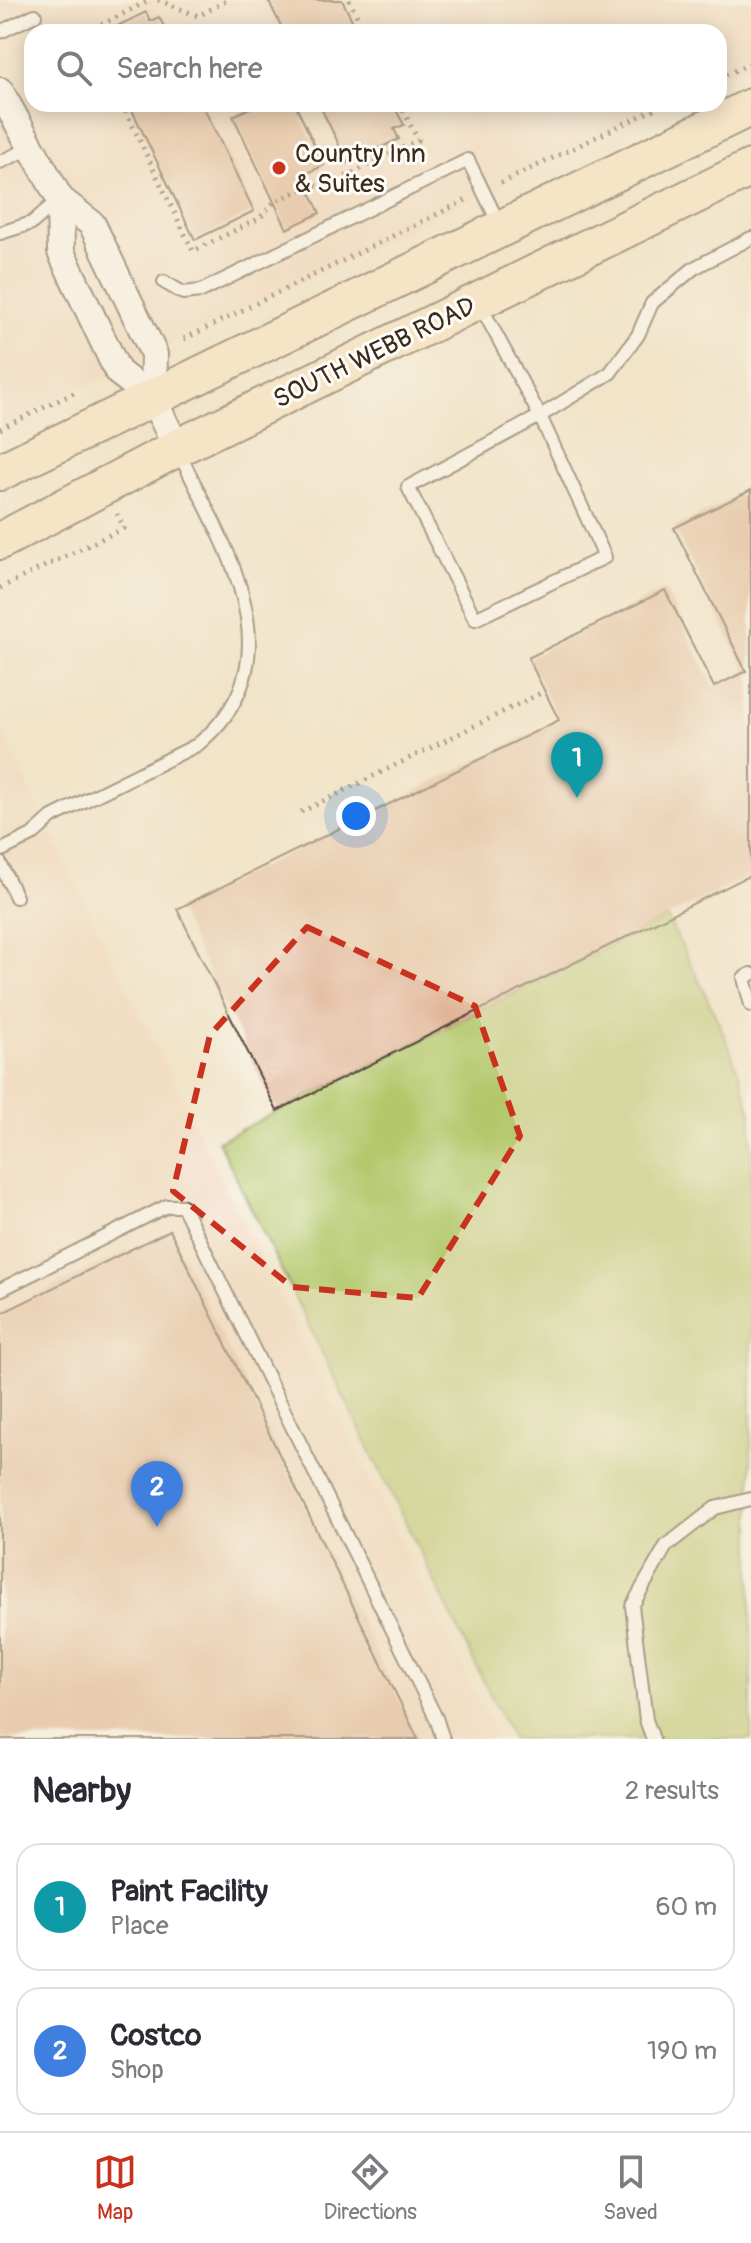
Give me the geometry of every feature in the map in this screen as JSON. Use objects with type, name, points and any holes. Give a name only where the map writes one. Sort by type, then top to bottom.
[{"type":"main road","points":[[0,472],[751,107]]},
{"type":"main road","name":"SOUTH WEBB ROAD","points":[[0,541],[177,448],[751,168]]},
{"type":"street","points":[[0,91],[60,199],[92,224],[154,354],[153,399]]},
{"type":"street","points":[[60,199],[61,252],[118,372],[153,399],[177,448]]},
{"type":"lane","points":[[0,32],[35,15]]},
{"type":"lane","points":[[0,162],[33,147]]},
{"type":"lane","points":[[164,282],[183,293],[201,291],[468,160],[501,228]]},
{"type":"lane","points":[[0,233],[32,223],[60,199]]},
{"type":"lane","points":[[479,302],[540,416],[605,557],[475,619],[408,487],[540,416],[610,373],[638,335],[652,303],[694,268],[751,238]]},
{"type":"lane","points":[[0,851],[32,835],[52,817],[197,745],[225,718],[236,700],[249,660],[250,639],[243,591],[177,448]]},
{"type":"lane","points":[[0,863],[16,897]]},
{"type":"lane","points":[[751,974],[744,978],[751,1005]]},
{"type":"lane","points":[[0,1290],[167,1206],[183,1206],[436,1718],[443,1739]]},
{"type":"lane","points":[[653,1739],[646,1720],[632,1606],[666,1546],[715,1508],[751,1499]]},
{"type":"path","points":[[103,24],[150,0]]},
{"type":"path","points":[[158,0],[198,16],[228,0]]},
{"type":"path","points":[[349,0],[361,24]]},
{"type":"path","points":[[727,74],[751,63]]},
{"type":"path","points":[[126,112],[193,251],[260,218],[274,202],[307,187],[329,185],[418,140],[404,112]]},
{"type":"path","points":[[501,183],[648,112]]},
{"type":"path","points":[[184,339],[469,199]]},
{"type":"path","points":[[0,429],[78,391]]},
{"type":"path","points":[[0,588],[124,528],[117,513]]},
{"type":"path","points":[[301,812],[545,691]]},
{"type":"highlighted area","points":[[307,927],[475,1006],[520,1136],[418,1298],[292,1287],[173,1191],[210,1035]]},
{"type":"shaded area","points":[[0,0],[751,0],[751,63],[727,74],[727,24],[24,24],[24,112],[650,112],[0,427]]},
{"type":"shaded area","points":[[0,729],[497,1739],[0,1739]]},
{"type":"green space","points":[[667,917],[725,1037],[751,1113],[751,1739],[512,1739],[218,1141]]},
{"type":"building","points":[[268,0],[342,0],[354,24],[280,24]]},
{"type":"building","points":[[146,12],[150,21],[159,17],[163,24],[121,24]]},
{"type":"building","points":[[133,112],[206,112],[254,211],[195,240]]},
{"type":"building","points":[[241,112],[299,112],[324,165],[302,176],[320,213],[287,229],[233,116]]},
{"type":"building","points":[[323,112],[397,112],[404,125],[394,129],[399,139],[348,163]]},
{"type":"building","points":[[751,490],[751,875],[277,1111],[177,909],[559,720],[528,658],[665,590],[714,687],[746,671],[674,528]]},
{"type":"building","points":[[170,1230],[418,1739],[0,1739],[0,1314]]},
{"type":"place","name":"Country Inn & Suites","points":[[279,168]]},
{"type":"place","name":"Paint Facility","points":[[577,798]]},
{"type":"place","name":"Costco","points":[[157,1527]]}]
